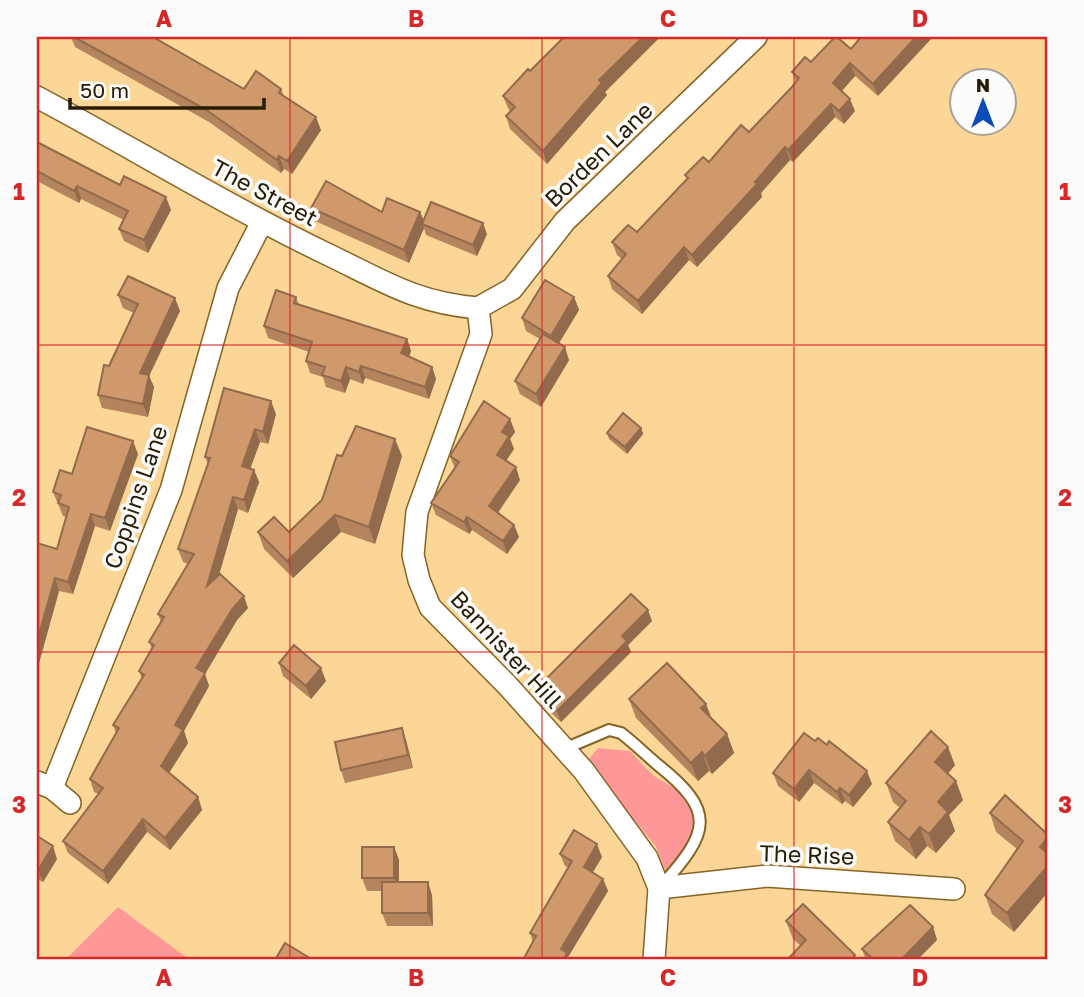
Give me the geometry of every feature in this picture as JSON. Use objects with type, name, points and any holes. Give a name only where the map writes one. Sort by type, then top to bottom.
[{"type":"street","name":"Borden Lane","points":[[478,308],[512,289],[565,221],[755,37]]},
{"type":"street","name":"The Street","points":[[37,97],[262,222],[409,294],[442,305],[478,308]]},
{"type":"street","name":"Coppins Lane","points":[[70,803],[44,785],[171,489],[228,288],[262,222]]},
{"type":"street","name":"Bannister Hill","points":[[478,308],[481,334],[417,512],[413,555],[430,607],[564,749],[620,817],[647,858],[659,888],[654,960]]},
{"type":"street","name":"The Rise","points":[[659,888],[767,876],[954,889]]},
{"type":"lane","points":[[564,749],[609,730],[621,733],[684,785],[694,798],[699,809],[698,831],[680,865],[659,888]]},
{"type":"shaded area","points":[[598,748],[630,751],[653,775],[677,790],[688,801],[696,822],[694,833],[684,854],[667,874],[655,845],[585,764]]},
{"type":"shaded area","points":[[118,907],[190,960],[65,960]]},
{"type":"building","points":[[74,37],[153,37],[244,89],[256,71],[281,89],[279,93],[316,117],[287,161],[279,156],[277,160],[205,109]]},
{"type":"building","points":[[564,37],[643,37],[599,80],[602,83],[543,151],[506,116],[515,107],[503,96]]},
{"type":"building","points":[[835,37],[851,49],[861,37],[916,37],[873,84],[850,63],[833,83],[850,99],[839,111],[831,104],[788,150],[785,147],[755,182],[757,184],[692,255],[684,247],[638,301],[608,276],[626,254],[612,242],[628,225],[637,232],[688,178],[685,175],[703,157],[709,162],[741,125],[749,132],[799,78],[792,72],[805,57],[811,62]]},
{"type":"building","points":[[37,142],[120,185],[124,176],[166,197],[144,240],[119,229],[128,211],[77,186],[74,191],[37,171]]},
{"type":"building","points":[[326,181],[382,212],[387,198],[420,212],[404,250],[311,208]]},
{"type":"building","points":[[431,202],[483,223],[473,245],[422,224]]},
{"type":"building","points":[[128,276],[175,298],[140,373],[149,375],[143,404],[98,395],[104,365],[109,366],[138,304],[118,295]]},
{"type":"building","points":[[545,280],[574,297],[551,336],[522,318]]},
{"type":"building","points":[[276,290],[296,297],[294,303],[407,339],[401,353],[432,367],[425,387],[361,366],[359,372],[346,367],[341,381],[322,375],[325,367],[306,361],[312,342],[264,326]]},
{"type":"building","points":[[543,334],[565,347],[536,394],[515,381]]},
{"type":"building","points":[[224,388],[271,401],[263,432],[255,429],[242,466],[254,470],[244,500],[233,497],[207,586],[220,574],[244,596],[233,608],[196,668],[205,673],[175,725],[183,730],[161,766],[198,797],[165,838],[143,819],[103,871],[63,841],[103,788],[90,779],[119,728],[113,725],[144,675],[139,671],[154,645],[149,642],[164,617],[158,614],[194,554],[178,549],[210,458],[205,457]]},
{"type":"building","points":[[484,401],[510,419],[502,432],[509,436],[497,455],[516,467],[489,506],[514,525],[503,541],[467,517],[464,522],[431,503],[459,462],[450,456]]},
{"type":"building","points":[[623,413],[641,428],[625,447],[607,433]]},
{"type":"building","points":[[356,426],[395,439],[369,527],[335,515],[287,561],[258,532],[274,517],[289,532],[322,500],[337,455],[342,456]]},
{"type":"building","points":[[87,427],[133,441],[105,518],[91,514],[68,582],[55,578],[37,641],[37,543],[57,549],[69,507],[58,503],[61,495],[53,492],[60,470],[72,474]]},
{"type":"building","points":[[631,594],[648,610],[622,636],[627,641],[557,711],[535,690]]},
{"type":"building","points":[[294,645],[321,668],[306,686],[279,663]]},
{"type":"building","points":[[667,663],[706,704],[701,708],[727,734],[705,756],[702,752],[691,763],[629,699]]},
{"type":"building","points":[[402,728],[408,755],[341,770],[335,742]]},
{"type":"building","points":[[931,731],[948,747],[935,762],[956,781],[938,802],[948,812],[929,834],[920,827],[909,840],[888,822],[906,801],[886,783]]},
{"type":"building","points":[[804,733],[827,745],[829,741],[867,771],[849,795],[840,788],[837,792],[809,770],[794,789],[773,773]]},
{"type":"building","points":[[1005,795],[1047,834],[1040,847],[1047,853],[1047,867],[1007,913],[985,895],[1023,841],[990,813]]},
{"type":"building","points":[[574,830],[597,844],[584,867],[603,879],[561,949],[567,953],[563,960],[523,960],[536,936],[530,933],[572,861],[560,854]]},
{"type":"building","points":[[37,836],[53,846],[38,870],[37,869]]},
{"type":"building","points":[[362,847],[394,847],[394,878],[362,878]]},
{"type":"building","points":[[382,882],[428,882],[428,913],[382,913]]},
{"type":"building","points":[[803,904],[855,955],[850,960],[787,960],[806,940],[786,921]]},
{"type":"building","points":[[910,905],[933,927],[901,960],[874,960],[862,949]]},
{"type":"building","points":[[285,943],[313,960],[275,960]]}]
